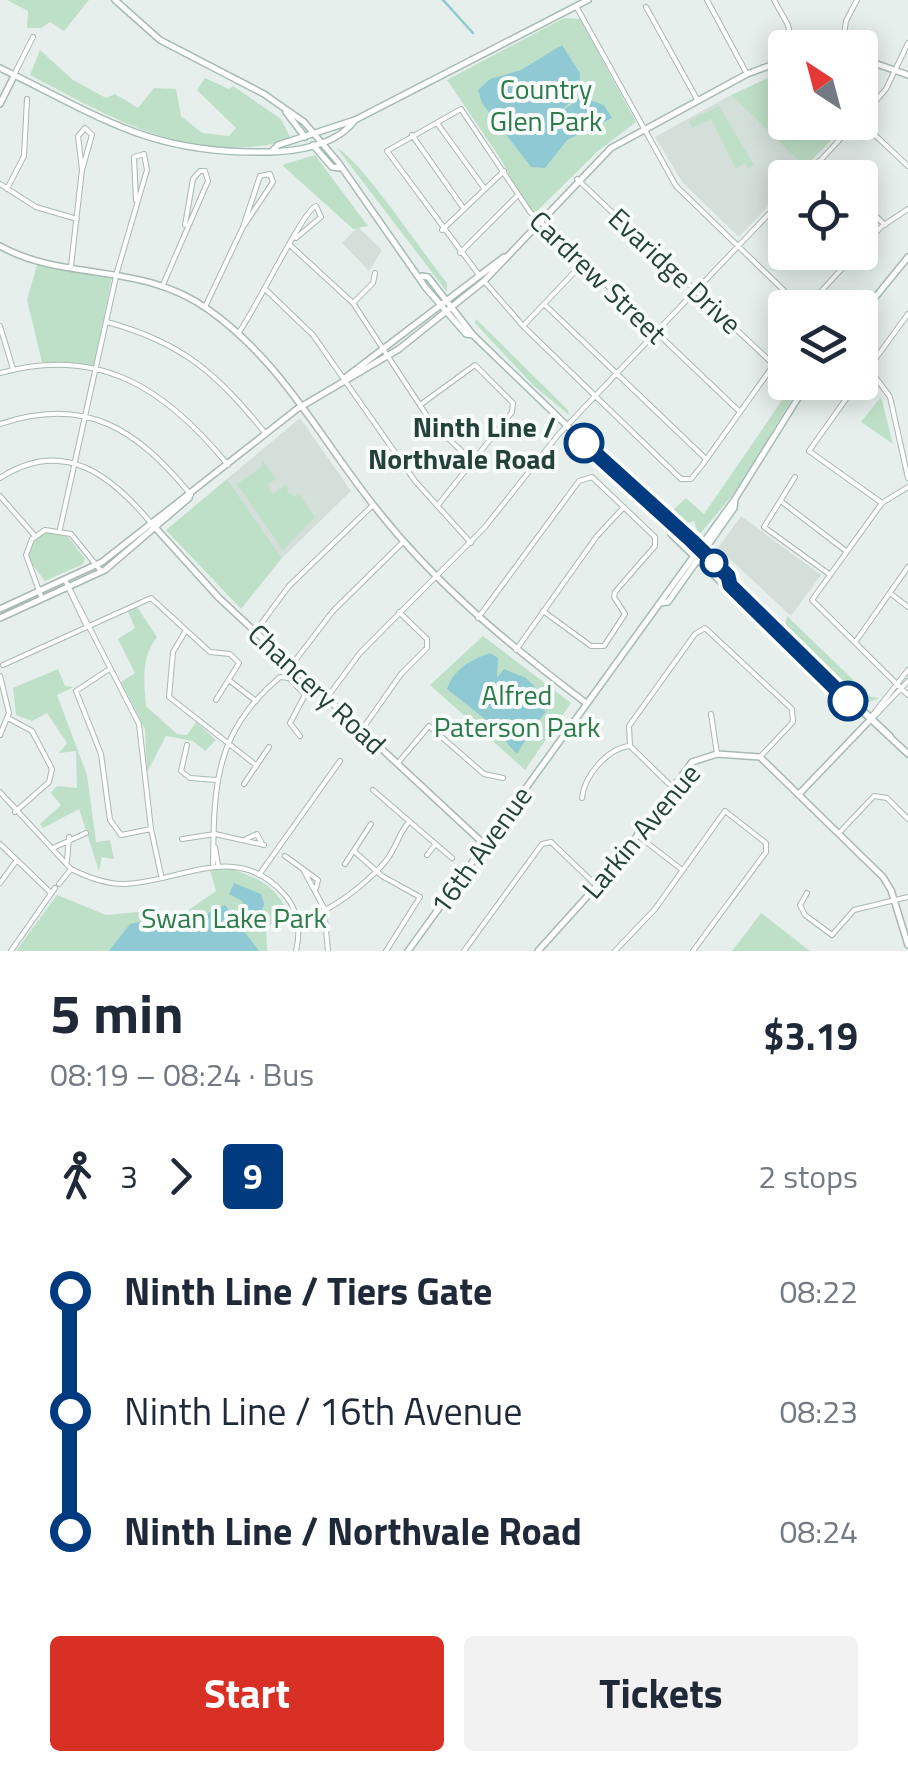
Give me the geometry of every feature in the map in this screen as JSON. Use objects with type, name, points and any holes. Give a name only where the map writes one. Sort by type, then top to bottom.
[{"type":"street","points":[[115,0],[160,40],[264,94],[286,112],[332,167],[339,168]]},
{"type":"street","points":[[271,152],[355,120],[588,0]]},
{"type":"street","points":[[706,0],[747,74]]},
{"type":"street","points":[[774,0],[786,30]]},
{"type":"street","points":[[845,30],[857,0]]},
{"type":"street","points":[[576,6],[676,186],[785,290]]},
{"type":"street","points":[[646,7],[698,100]]},
{"type":"street","points":[[0,104],[33,37]]},
{"type":"street","points":[[878,100],[908,43]]},
{"type":"street","points":[[878,64],[908,75]]},
{"type":"street","points":[[66,583],[102,572],[303,405],[387,353],[447,307],[482,279],[577,178],[611,148],[768,66]]},
{"type":"street","points":[[0,68],[165,145],[215,154],[280,154],[347,131],[355,120]]},
{"type":"street","points":[[6,189],[24,156],[27,99]]},
{"type":"street","points":[[516,197],[505,171],[463,109],[387,152],[442,230],[523,326],[681,479],[691,479],[768,372]]},
{"type":"street","points":[[286,112],[292,112],[322,142],[472,336],[670,526],[728,576],[730,585]]},
{"type":"street","points":[[436,122],[484,188]]},
{"type":"street","points":[[70,266],[82,170],[92,135],[85,128],[79,132],[82,170]]},
{"type":"street","points":[[412,135],[464,208]]},
{"type":"street","points":[[878,138],[908,166]]},
{"type":"street","points":[[820,160],[840,140]]},
{"type":"street","points":[[78,147],[90,146]]},
{"type":"street","points":[[60,529],[117,272],[144,180],[148,162],[144,154],[134,157],[136,200]]},
{"type":"street","points":[[162,287],[185,225],[196,174],[202,170],[209,177],[185,225]]},
{"type":"street","points":[[442,230],[505,171]]},
{"type":"street","points":[[205,307],[244,227],[273,182],[268,173],[260,176],[244,227]]},
{"type":"street","points":[[133,178],[144,180]]},
{"type":"street","name":"Evaridge Drive","points":[[577,178],[768,358]]},
{"type":"street","points":[[0,184],[36,207],[78,220]]},
{"type":"street","points":[[190,195],[202,197]]},
{"type":"street","name":"Cardrew Street","points":[[460,253],[516,197],[739,411]]},
{"type":"street","points":[[251,199],[261,203]]},
{"type":"street","points":[[239,332],[296,238],[300,222],[308,209],[316,206],[321,217],[296,238]]},
{"type":"street","points":[[878,230],[908,209]]},
{"type":"street","points":[[326,699],[360,653],[471,543],[567,426],[768,214]]},
{"type":"street","points":[[878,219],[884,225]]},
{"type":"street","points":[[300,222],[313,226]]},
{"type":"street","points":[[0,246],[28,260],[117,272],[162,287],[205,307],[239,332],[303,405],[373,505],[435,578],[516,650],[586,703]]},
{"type":"street","points":[[291,246],[353,303],[420,405],[446,439],[472,461]]},
{"type":"street","points":[[878,292],[908,257]]},
{"type":"street","points":[[523,326],[583,263]]},
{"type":"street","points":[[822,290],[841,270]]},
{"type":"street","points":[[353,303],[373,284],[375,273]]},
{"type":"street","points":[[264,290],[313,335],[437,506],[471,543]]},
{"type":"street","points":[[544,304],[706,459]]},
{"type":"street","points":[[878,356],[907,318]]},
{"type":"street","points":[[107,322],[178,348],[223,382],[266,434]]},
{"type":"street","points":[[0,326],[12,369]]},
{"type":"street","points":[[0,373],[65,364],[130,379],[172,404],[228,464]]},
{"type":"street","points":[[420,405],[475,366],[509,396],[512,412],[437,506]]},
{"type":"street","points":[[878,378],[890,397],[908,478]]},
{"type":"street","name":"16th Avenue","points":[[408,951],[701,550],[797,400]]},
{"type":"street","points":[[845,400],[809,451],[882,503]]},
{"type":"street","points":[[0,424],[43,413],[86,416],[118,427],[146,446],[191,495]]},
{"type":"street","points":[[0,478],[40,462],[76,464],[107,477],[153,526]]},
{"type":"street","points":[[795,476],[764,527],[830,574]]},
{"type":"street","points":[[478,618],[579,481],[592,477],[656,542],[616,592],[614,597],[625,614],[604,646],[591,646],[543,610]]},
{"type":"street","points":[[908,487],[882,503],[812,600],[908,695]]},
{"type":"street","points":[[0,496],[36,536]]},
{"type":"street","points":[[781,502],[846,551]]},
{"type":"street","points":[[255,632],[289,586],[373,505]]},
{"type":"street","points":[[516,650],[624,507]]},
{"type":"street","points":[[0,618],[96,565],[153,526]]},
{"type":"street","name":"Chancery Road","points":[[153,526],[255,632],[484,844]]},
{"type":"street","points":[[670,526],[671,534],[908,754]]},
{"type":"street","points":[[41,595],[26,558],[36,536],[60,529],[73,536],[102,572]]},
{"type":"street","points":[[291,666],[333,611],[403,542]]},
{"type":"street","points":[[856,641],[908,568]]},
{"type":"street","points":[[66,583],[139,724],[151,829],[161,875]]},
{"type":"street","points":[[890,593],[908,606]]},
{"type":"street","points":[[0,609],[41,595]]},
{"type":"street","points":[[3,665],[151,598],[210,652],[236,659],[239,666],[216,700]]},
{"type":"street","points":[[361,731],[401,674],[427,648],[427,640],[399,612]]},
{"type":"street","points":[[672,787],[630,746],[629,726],[695,634],[705,628],[792,710],[793,722],[760,757],[883,878],[895,900],[908,945]]},
{"type":"street","points":[[186,631],[172,652],[169,697],[256,765]]},
{"type":"street","points":[[108,670],[76,691],[102,754],[110,820],[121,835],[151,829]]},
{"type":"street","points":[[871,718],[908,670]]},
{"type":"street","points":[[0,676],[8,718],[0,734]]},
{"type":"street","points":[[216,865],[216,780],[228,745],[256,701],[280,677],[289,678],[305,695],[290,723],[300,736]]},
{"type":"street","points":[[230,681],[256,701]]},
{"type":"street","points":[[800,793],[908,682]]},
{"type":"street","points":[[711,714],[717,754]]},
{"type":"street","points":[[8,718],[32,731],[52,769],[49,782],[15,812]]},
{"type":"street","points":[[396,764],[429,726],[484,774],[503,778]]},
{"type":"street","points":[[187,744],[181,772],[190,778],[216,780]]},
{"type":"street","points":[[582,798],[583,788],[604,758],[618,748],[630,746]]},
{"type":"street","points":[[244,784],[269,747]]},
{"type":"street","name":"Larkin Avenue","points":[[538,951],[598,886],[692,762],[717,754],[760,757]]},
{"type":"street","points":[[259,875],[340,761]]},
{"type":"street","points":[[374,790],[452,858]]},
{"type":"street","points":[[0,792],[71,869],[123,884],[216,865],[259,875],[286,896],[297,918],[296,951]]},
{"type":"street","points":[[839,833],[874,796],[887,798],[908,819]]},
{"type":"street","points":[[615,951],[655,910],[725,811],[766,844],[753,872],[694,951]]},
{"type":"street","points":[[297,918],[315,913],[360,888],[408,823]]},
{"type":"street","points":[[345,864],[371,824]]},
{"type":"street","points":[[53,848],[68,837],[86,833]]},
{"type":"street","points":[[182,839],[216,834],[263,844]]},
{"type":"street","points":[[637,835],[682,869]]},
{"type":"street","points":[[67,862],[68,837]]},
{"type":"street","points":[[464,951],[542,844],[551,842],[598,886]]},
{"type":"street","points":[[0,844],[55,888]]},
{"type":"street","points":[[428,856],[435,845]]},
{"type":"street","points":[[355,852],[420,897],[386,951]]},
{"type":"street","points":[[285,856],[304,871],[316,888],[324,908],[328,951]]},
{"type":"street","points":[[0,883],[17,860]]},
{"type":"street","points":[[10,951],[71,869]]},
{"type":"street","points":[[807,893],[800,905],[805,915],[832,936],[854,910],[908,897]]},
{"type":"shaded area","points":[[731,95],[768,131],[768,140],[777,140],[798,160],[768,160],[768,206],[739,237],[683,183],[655,137]]},
{"type":"shaded area","points":[[358,227],[382,250],[369,271],[342,243]]},
{"type":"shaded area","points":[[300,418],[351,491],[282,558],[227,479]]},
{"type":"shaded area","points":[[741,516],[821,575],[791,616],[718,548]]},
{"type":"green space","points":[[7,0],[89,0],[64,31],[50,22],[41,28],[27,28],[28,11]]},
{"type":"green space","name":"Country Glen Park","points":[[564,18],[580,19],[636,122],[598,151],[535,213],[520,198],[502,161],[447,80]]},
{"type":"green space","points":[[40,50],[73,80],[106,98],[115,94],[138,108],[154,88],[176,89],[181,116],[202,133],[229,136],[236,128],[197,90],[205,78],[229,89],[233,86],[281,119],[290,137],[264,146],[217,147],[161,136],[108,115],[30,75]]},
{"type":"green space","points":[[768,78],[768,131],[731,95]]},
{"type":"green space","points":[[719,106],[754,165],[748,169],[745,163],[736,169],[711,119],[692,128],[689,121]]},
{"type":"green space","points":[[777,140],[831,140],[812,160],[798,160]]},
{"type":"green space","points":[[337,148],[362,171],[393,210],[447,283],[447,292]]},
{"type":"green space","points":[[315,155],[368,226],[353,229],[282,165]]},
{"type":"green space","points":[[37,265],[112,277],[94,365],[42,362],[27,300]]},
{"type":"green space","points":[[476,319],[569,415],[532,384],[475,323]]},
{"type":"green space","points":[[881,397],[893,444],[861,422]]},
{"type":"green space","points":[[782,400],[791,400],[741,485],[699,535],[694,521],[689,522],[695,535],[621,469],[590,433],[673,510],[686,498],[704,514]]},
{"type":"green space","points":[[263,461],[276,479],[267,485],[273,494],[286,484],[288,492],[295,497],[299,494],[315,517],[283,550],[237,484],[260,468]]},
{"type":"green space","points":[[227,479],[282,558],[241,609],[166,530]]},
{"type":"green space","points":[[50,531],[65,533],[85,559],[83,564],[45,581],[29,560],[34,541]]},
{"type":"green space","points":[[137,607],[157,637],[146,661],[146,706],[177,734],[187,735],[196,722],[216,740],[205,751],[193,741],[166,736],[147,772],[145,729],[121,682],[135,673],[118,639],[135,628],[128,612]]},
{"type":"green space","points":[[787,616],[871,697],[879,698],[867,703],[785,627]]},
{"type":"green space","name":"Alfred Paterson Park","points":[[483,636],[571,703],[525,770],[430,685]]},
{"type":"green space","points":[[58,669],[65,686],[74,687],[57,695],[87,775],[96,842],[110,840],[114,859],[102,857],[99,871],[79,809],[43,828],[40,824],[61,805],[51,793],[57,786],[77,788],[76,751],[59,753],[67,743],[47,713],[32,721],[16,715],[13,688]]},
{"type":"green space","name":"Swan Lake Park","points":[[231,869],[268,887],[287,910],[291,921],[266,925],[267,951],[16,951],[57,895],[106,915],[138,912],[166,919],[180,916],[216,891],[210,870]]},
{"type":"green space","points":[[761,913],[810,951],[732,951]]},
{"type":"water","points":[[562,45],[580,73],[579,94],[550,121],[581,97],[604,105],[612,118],[567,140],[545,168],[531,167],[482,103],[478,90],[490,79],[521,70]]},
{"type":"water","points":[[490,653],[498,658],[497,678],[504,669],[526,678],[542,694],[545,712],[549,708],[537,723],[518,718],[529,734],[517,754],[485,719],[447,689],[464,666]]},
{"type":"water","points":[[234,883],[261,894],[264,904],[260,919],[253,921],[242,901],[229,894]]},
{"type":"water","points":[[225,905],[259,951],[109,951],[130,924],[145,921],[190,930],[214,908]]},
{"type":"waterway","points":[[443,0],[473,33]]},
{"type":"bus line","name":"9","points":[[584,443],[728,576],[730,585],[832,680],[848,696],[848,701]]},
{"type":"place","name":"Ninth Line / Northvale Road","points":[[584,443]]}]
